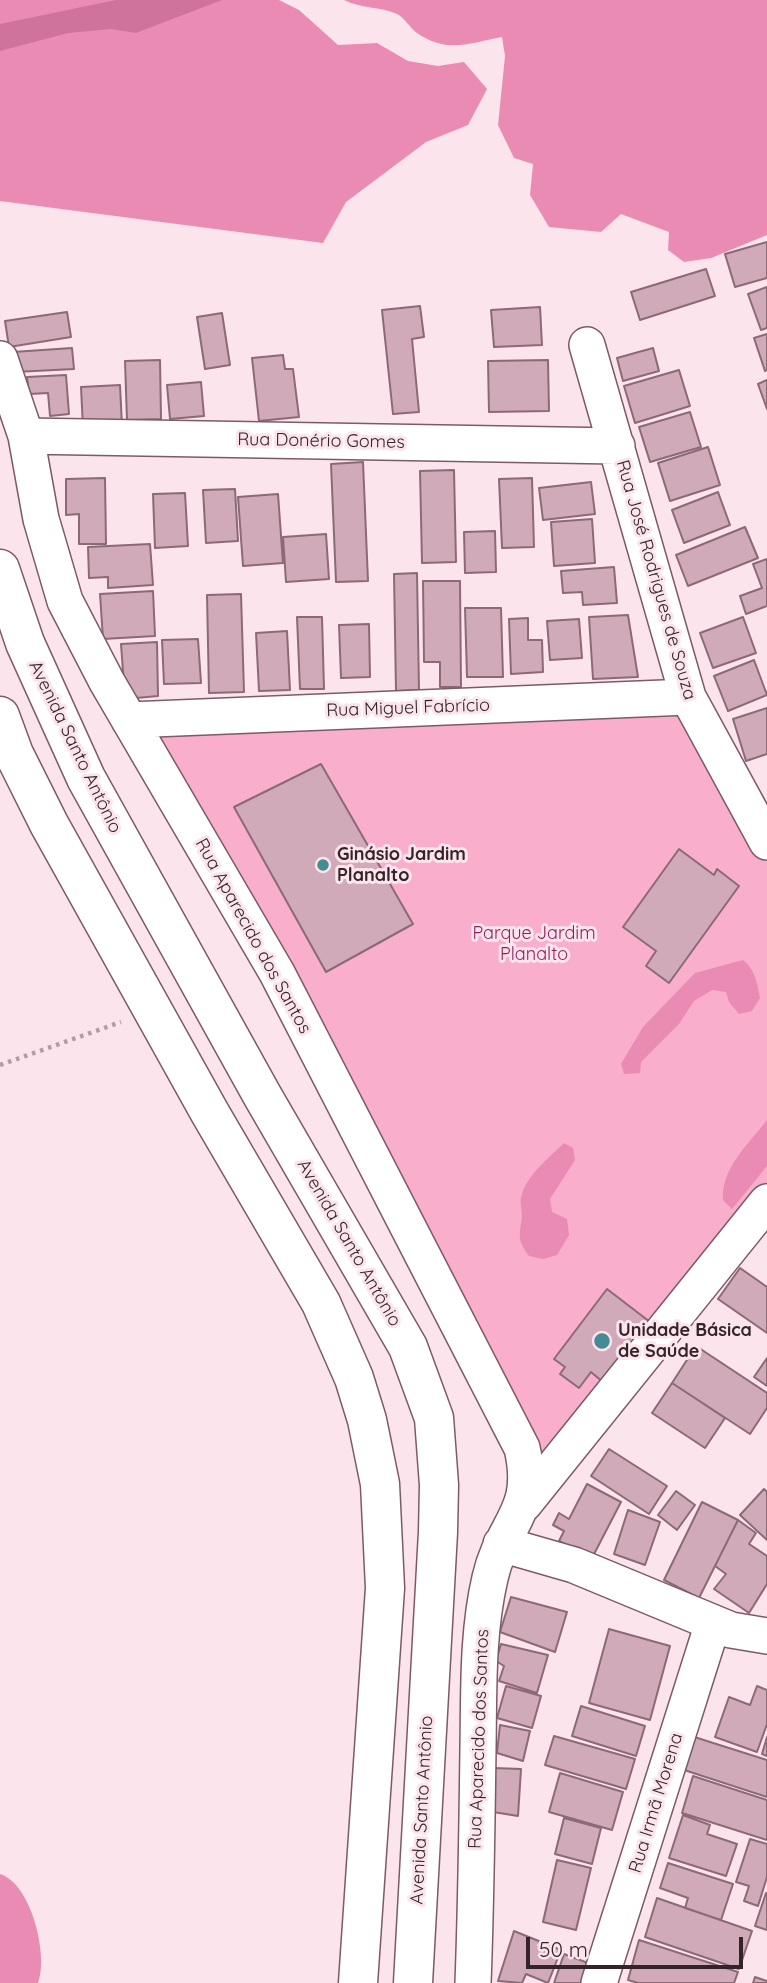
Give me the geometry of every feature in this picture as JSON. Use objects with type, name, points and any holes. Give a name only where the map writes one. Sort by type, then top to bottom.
[{"type":"street","name":"Rua José Rodrigues de Souza","points":[[587,345],[688,696],[757,806],[767,842]]},
{"type":"street","name":"Rua Aparecido dos Santos","points":[[0,359],[26,436],[41,519],[65,601],[129,720],[277,973],[516,1432],[526,1466],[524,1504]]},
{"type":"street","name":"Rua Donério Gomes","points":[[26,436],[617,446]]},
{"type":"street","name":"Avenida Santo Antônio","points":[[0,569],[25,643],[86,778],[262,1095],[384,1302],[408,1347],[434,1418],[439,1485],[438,1532],[413,1983]]},
{"type":"street","name":"Rua Miguel Fabrício","points":[[129,720],[688,696]]},
{"type":"street","points":[[0,716],[49,824],[210,1113],[321,1303],[354,1378],[367,1420],[380,1484],[386,1588],[358,1983]]},
{"type":"street","name":"Rua Aparecido dos Santos","points":[[473,1983],[480,1652],[484,1609],[501,1544],[524,1504],[767,1202]]},
{"type":"street","points":[[501,1544],[574,1565],[713,1623],[765,1634]]},
{"type":"street","name":"Rua Irmã Morena","points":[[599,1983],[713,1623]]},
{"type":"path","points":[[0,1065],[154,1010]]},
{"type":"green space","name":"Parque Jardim Planalto","points":[[682,704],[767,858],[767,1192],[534,1481],[142,728]]},
{"type":"shaded area","points":[[0,0],[279,0],[299,10],[338,45],[377,43],[408,61],[438,66],[464,62],[487,89],[468,125],[426,142],[346,202],[323,243],[0,201]]},
{"type":"shaded area","points":[[116,0],[222,0],[136,33],[111,29],[68,33],[0,51],[0,24]]},
{"type":"shaded area","points":[[344,0],[767,0],[767,235],[711,258],[684,262],[668,250],[669,232],[621,214],[601,232],[549,227],[530,195],[533,164],[514,158],[498,125],[505,56],[502,37],[459,45],[439,43],[417,33],[397,14]]},
{"type":"shaded area","points":[[743,960],[753,972],[760,998],[752,1011],[739,1014],[729,1002],[726,992],[712,990],[694,1001],[679,1024],[641,1062],[640,1073],[624,1074],[621,1064],[643,1027],[695,973]]},
{"type":"shaded area","points":[[767,1120],[767,1166],[732,1209],[723,1200],[726,1178],[737,1157]]},
{"type":"shaded area","points":[[564,1143],[573,1148],[575,1160],[550,1199],[552,1212],[567,1219],[569,1235],[557,1255],[543,1259],[529,1256],[520,1236],[521,1196],[534,1173]]},
{"type":"shaded area","points":[[0,1874],[11,1880],[21,1891],[35,1922],[41,1956],[38,1983],[0,1983]]},
{"type":"building","points":[[767,242],[767,278],[735,287],[725,254]]},
{"type":"building","points":[[706,269],[715,296],[640,320],[631,292]]},
{"type":"building","points":[[767,287],[767,328],[761,330],[748,294]]},
{"type":"building","points":[[420,306],[424,337],[412,339],[419,412],[393,414],[382,310]]},
{"type":"building","points":[[540,307],[542,345],[494,347],[491,310]]},
{"type":"building","points":[[67,312],[71,337],[9,347],[5,321]]},
{"type":"building","points":[[222,313],[230,365],[205,369],[197,317]]},
{"type":"building","points":[[767,334],[767,370],[765,371],[754,338]]},
{"type":"building","points":[[72,348],[74,369],[15,372],[13,352]]},
{"type":"building","points":[[653,348],[659,371],[623,381],[617,358]]},
{"type":"building","points":[[283,355],[285,369],[293,369],[299,417],[259,421],[252,358]]},
{"type":"building","points":[[160,360],[161,419],[127,420],[125,361]]},
{"type":"building","points":[[548,360],[549,411],[489,412],[488,361]]},
{"type":"building","points":[[679,370],[690,406],[635,423],[624,386]]},
{"type":"building","points":[[66,375],[69,414],[50,416],[48,393],[29,394],[27,377]]},
{"type":"building","points":[[767,380],[767,409],[758,384]]},
{"type":"building","points":[[201,382],[204,416],[170,419],[167,385]]},
{"type":"building","points":[[120,385],[122,426],[83,428],[81,387]]},
{"type":"building","points":[[690,412],[701,447],[650,462],[639,427]]},
{"type":"building","points":[[708,447],[720,485],[670,501],[658,463]]},
{"type":"building","points":[[363,462],[368,581],[336,582],[331,464]]},
{"type":"building","points":[[454,470],[456,562],[422,563],[420,471]]},
{"type":"building","points":[[105,478],[106,544],[79,544],[79,514],[66,515],[66,479]]},
{"type":"building","points":[[532,478],[534,547],[502,548],[499,479]]},
{"type":"building","points":[[591,482],[595,514],[543,520],[539,488]]},
{"type":"building","points":[[235,489],[238,541],[206,543],[203,490]]},
{"type":"building","points":[[718,492],[730,525],[684,543],[672,510]]},
{"type":"building","points":[[185,493],[188,546],[155,548],[153,494]]},
{"type":"building","points":[[278,494],[283,563],[243,566],[238,497]]},
{"type":"building","points":[[592,519],[595,563],[554,566],[551,522]]},
{"type":"building","points":[[745,527],[758,558],[688,586],[676,555]]},
{"type":"building","points":[[495,531],[496,572],[465,573],[464,532]]},
{"type":"building","points":[[326,534],[329,579],[286,582],[283,537]]},
{"type":"building","points":[[150,544],[153,585],[108,588],[108,577],[89,578],[88,547]]},
{"type":"building","points":[[767,559],[767,606],[746,614],[740,596],[762,588],[753,564]]},
{"type":"building","points":[[614,567],[617,603],[583,605],[582,592],[563,593],[561,571]]},
{"type":"building","points":[[417,573],[419,690],[396,691],[394,574]]},
{"type":"building","points":[[423,581],[460,581],[461,687],[440,687],[440,662],[424,662]]},
{"type":"building","points":[[153,591],[155,636],[103,639],[100,594]]},
{"type":"building","points":[[241,594],[244,692],[209,693],[207,595]]},
{"type":"building","points":[[465,608],[501,608],[503,677],[467,677]]},
{"type":"building","points":[[628,615],[638,677],[593,679],[589,617]]},
{"type":"building","points":[[297,617],[322,617],[324,689],[300,689]]},
{"type":"building","points":[[743,617],[756,653],[713,668],[700,633]]},
{"type":"building","points":[[528,618],[528,640],[542,640],[543,672],[511,674],[509,619]]},
{"type":"building","points":[[579,619],[582,658],[550,660],[547,621]]},
{"type":"building","points":[[369,624],[370,677],[341,678],[339,625]]},
{"type":"building","points":[[287,631],[290,690],[259,691],[256,633]]},
{"type":"building","points":[[198,639],[201,683],[164,684],[162,640]]},
{"type":"building","points":[[157,642],[158,696],[125,699],[121,644]]},
{"type":"building","points":[[754,660],[767,695],[728,711],[714,676]]},
{"type":"building","points":[[767,708],[767,754],[746,761],[733,719]]},
{"type":"building","name":"Ginásio Jardim Planalto","points":[[321,764],[413,924],[326,972],[234,807]]},
{"type":"building","points":[[679,849],[714,875],[717,869],[739,886],[669,983],[646,966],[656,951],[623,927]]},
{"type":"building","points":[[740,1268],[767,1287],[767,1333],[718,1299]]},
{"type":"building","name":"Unidade Básica de Saúde","points":[[607,1289],[650,1322],[604,1383],[591,1372],[579,1388],[560,1374],[565,1367],[554,1359]]},
{"type":"building","points":[[696,1346],[767,1393],[767,1408],[750,1434],[672,1383]]},
{"type":"building","points":[[767,1358],[767,1386],[754,1377]]},
{"type":"building","points":[[672,1383],[725,1418],[705,1448],[652,1413]]},
{"type":"building","points":[[609,1449],[667,1486],[649,1514],[591,1476]]},
{"type":"building","points":[[587,1484],[621,1502],[592,1558],[559,1541],[564,1531],[553,1525],[559,1513],[569,1519]]},
{"type":"building","points":[[764,1489],[767,1492],[767,1540],[740,1515]]},
{"type":"building","points":[[676,1491],[695,1505],[677,1530],[658,1515]]},
{"type":"building","points":[[702,1502],[738,1520],[699,1598],[664,1580]]},
{"type":"building","points":[[628,1510],[660,1522],[645,1565],[614,1554]]},
{"type":"building","points":[[738,1520],[756,1533],[749,1544],[767,1556],[767,1584],[749,1613],[714,1589],[726,1574],[715,1566]]},
{"type":"building","points":[[511,1597],[567,1612],[555,1652],[500,1632]]},
{"type":"building","points":[[609,1629],[670,1646],[650,1720],[589,1703]]},
{"type":"building","points":[[501,1644],[548,1655],[537,1693],[499,1681],[504,1666],[496,1661]]},
{"type":"building","points":[[506,1686],[541,1696],[532,1728],[497,1718]]},
{"type":"building","points":[[757,1686],[767,1690],[767,1724],[757,1752],[715,1737],[729,1697],[750,1705]]},
{"type":"building","points":[[581,1706],[645,1726],[636,1756],[572,1736]]},
{"type":"building","points":[[500,1725],[530,1731],[523,1761],[497,1753]]},
{"type":"building","points":[[688,1735],[767,1760],[767,1797],[678,1768]]},
{"type":"building","points":[[554,1736],[635,1759],[626,1789],[545,1765]]},
{"type":"building","points":[[767,1737],[767,1756],[762,1754]]},
{"type":"building","points":[[494,1768],[521,1769],[518,1816],[493,1812]]},
{"type":"building","points":[[560,1773],[623,1792],[612,1830],[549,1812]]},
{"type":"building","points":[[693,1776],[767,1800],[767,1840],[682,1813]]},
{"type":"building","points":[[683,1815],[710,1825],[707,1834],[737,1844],[726,1876],[669,1858]]},
{"type":"building","points":[[564,1818],[601,1828],[592,1864],[555,1854]]},
{"type":"building","points":[[750,1839],[767,1844],[767,1877],[758,1906],[744,1901],[749,1886],[736,1882]]},
{"type":"building","points":[[557,1860],[591,1868],[576,1930],[543,1922]]},
{"type":"building","points":[[668,1863],[733,1884],[721,1920],[685,1908],[688,1898],[660,1888]]},
{"type":"building","points":[[767,1894],[767,1930],[755,1926]]},
{"type":"building","points":[[657,1898],[752,1931],[739,1969],[645,1937]]},
{"type":"building","points":[[514,1931],[561,1950],[548,1983],[526,1974],[522,1983],[498,1981]]},
{"type":"building","points":[[639,1940],[738,1972],[734,1983],[638,1983],[628,1980]]},
{"type":"building","points":[[564,1954],[588,1963],[581,1983],[554,1983]]},
{"type":"building","points":[[755,1977],[767,1981],[767,1983],[753,1983]]},
{"type":"place","name":"Ginásio Jardim Planalto","points":[[323,865]]},
{"type":"place","name":"Unidade Básica de Saúde","points":[[602,1341]]}]
